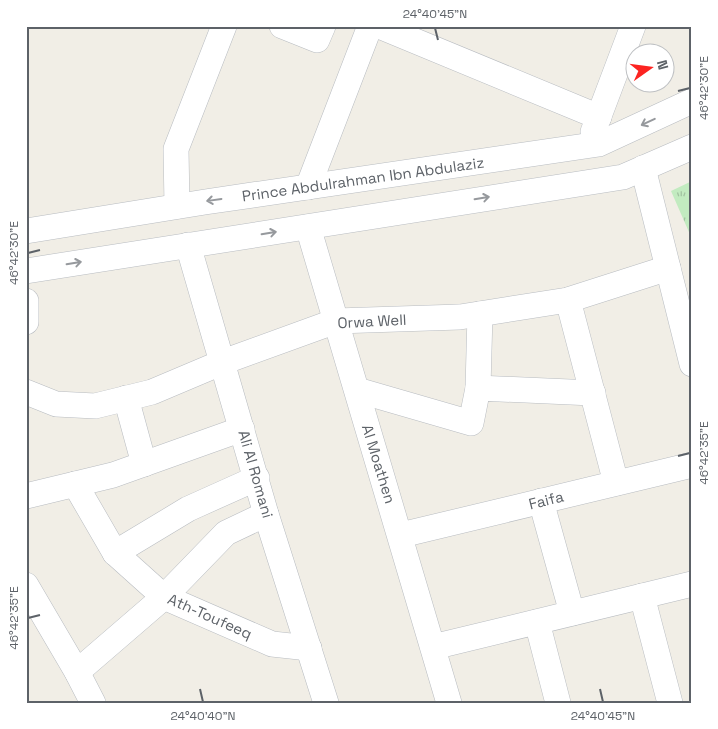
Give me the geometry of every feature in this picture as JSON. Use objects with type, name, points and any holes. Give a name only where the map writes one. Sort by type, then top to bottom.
[{"type":"street","points":[[177,206],[176,149],[224,26]]},
{"type":"street","points":[[282,26],[320,33]]},
{"type":"street","points":[[308,187],[370,26]]},
{"type":"street","points":[[379,26],[599,117]]},
{"type":"street","points":[[588,146],[633,26]]},
{"type":"street","name":"Prince Abdulrahman Ibn Abdulaziz","points":[[27,229],[599,144],[692,101]]},
{"type":"street","points":[[26,271],[623,177],[692,147]]},
{"type":"street","points":[[438,168],[442,204]]},
{"type":"street","points":[[643,168],[691,355]]},
{"type":"street","name":"Al Moathen","points":[[308,227],[449,703]]},
{"type":"street","name":"Ali Al Romani","points":[[188,245],[266,514],[326,703]]},
{"type":"street","name":"Orwa Well","points":[[26,392],[56,404],[95,406],[152,392],[223,362],[336,321],[460,318],[568,300],[668,268]]},
{"type":"street","points":[[26,300],[26,322]]},
{"type":"street","points":[[568,300],[616,483]]},
{"type":"street","points":[[357,390],[471,423],[478,388],[480,314]]},
{"type":"street","points":[[478,388],[593,393]]},
{"type":"street","points":[[126,398],[144,464]]},
{"type":"street","points":[[30,492],[113,475],[242,429]]},
{"type":"street","name":"Faifa","points":[[400,535],[692,465]]},
{"type":"street","points":[[115,553],[188,509],[257,478]]},
{"type":"street","name":"Ath-Toufeeq","points":[[76,484],[115,553],[164,597],[272,644],[309,648]]},
{"type":"street","points":[[541,501],[572,613]]},
{"type":"street","points":[[78,672],[164,597],[226,533],[266,514]]},
{"type":"street","points":[[433,647],[692,584]]},
{"type":"street","points":[[26,585],[78,672],[93,703]]},
{"type":"street","points":[[642,596],[670,703]]},
{"type":"street","points":[[537,622],[558,703]]},
{"type":"green space","points":[[692,181],[692,239],[671,191]]}]
